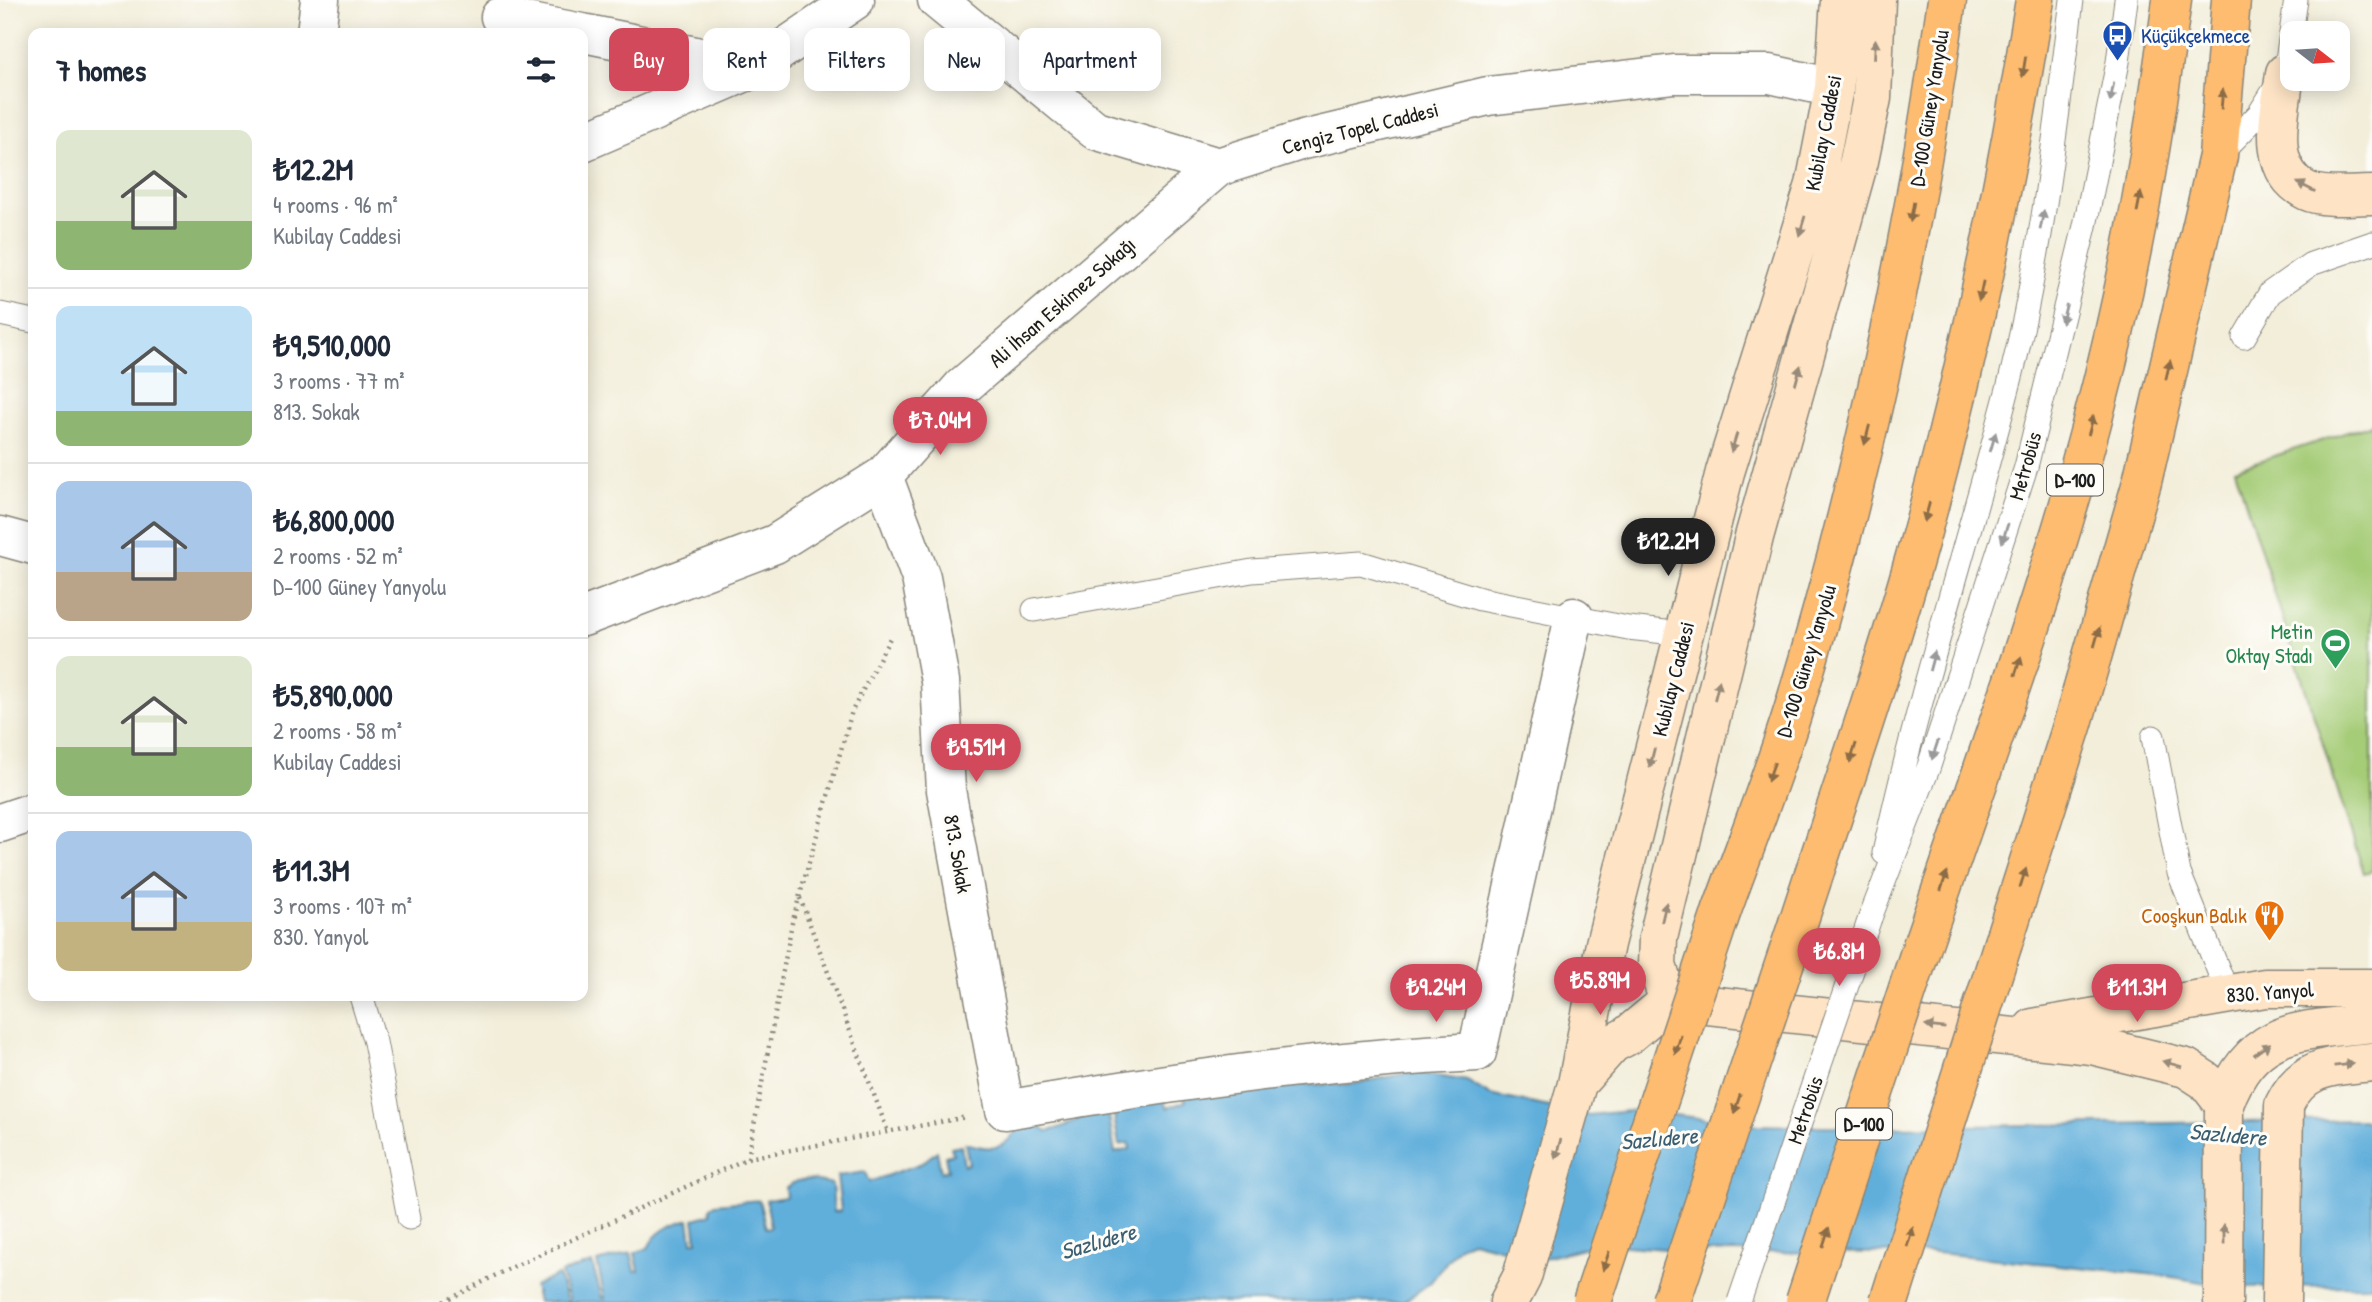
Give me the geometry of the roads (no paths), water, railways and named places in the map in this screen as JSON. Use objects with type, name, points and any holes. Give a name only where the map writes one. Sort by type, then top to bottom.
[{"type":"main road","name":"Kubilay Caddesi","points":[[1520,1294],[1577,1084],[1605,944],[1725,472],[1815,185],[1835,88],[1840,0]]},
{"type":"main road","name":"Kubilay Caddesi","points":[[1669,1001],[1657,966],[1657,938],[1754,537],[1859,161],[1872,98],[1876,0]]},
{"type":"main road","name":"D-100 Güney Yanyolu","points":[[1592,1302],[1722,910],[1792,713],[1843,534],[1887,352],[1947,0]]},
{"type":"main road","points":[[1671,1302],[1798,923],[1919,542],[1963,374],[2000,203],[2035,0]]},
{"type":"main road","name":"D-100","points":[[1805,1302],[2043,587],[2093,421],[2138,207],[2172,0]]},
{"type":"main road","points":[[1889,1302],[2073,723],[2142,482],[2218,156],[2231,0]]},
{"type":"main road","points":[[2284,91],[2277,152],[2292,179],[2309,192],[2372,195]]},
{"type":"main road","name":"830. Yanyol","points":[[2003,1034],[2085,1016],[2265,988],[2372,988]]},
{"type":"main road","points":[[1577,1084],[1612,1044],[1627,1036],[1669,1001],[2092,1045],[2186,1068],[2206,1081],[2224,1104]]},
{"type":"main road","points":[[2223,1302],[2224,1104],[2233,1081],[2247,1060],[2289,1032],[2372,1023]]},
{"type":"main road","points":[[2281,1302],[2284,1105],[2292,1088],[2304,1076],[2331,1066],[2372,1062]]},
{"type":"street","points":[[317,28],[320,0]]},
{"type":"street","points":[[790,44],[855,0]]},
{"type":"street","points":[[937,0],[1094,130],[1218,167]]},
{"type":"street","points":[[500,17],[556,28]]},
{"type":"street","points":[[588,34],[703,57]]},
{"type":"street","name":"Cengiz Topel Caddesi","points":[[1218,167],[1303,140],[1488,96],[1674,74],[1770,74],[1835,88]]},
{"type":"street","points":[[588,140],[703,90]]},
{"type":"street","name":"Ali İhsan Eskimez Sokağı","points":[[588,615],[775,544],[883,477],[962,387],[1218,167]]},
{"type":"street","name":"813. Sokak","points":[[883,477],[921,578],[940,681],[946,790],[1005,1110],[1162,1083],[1388,1056],[1477,1052],[1574,617]]},
{"type":"street","points":[[0,536],[28,544]]},
{"type":"street","points":[[0,823],[28,814]]},
{"type":"lane","name":"Metrobüs","points":[[1870,918],[1900,776],[2011,374],[2050,180],[2071,0]]},
{"type":"lane","name":"Metrobüs","points":[[1739,1302],[1870,918],[1929,766],[2026,467],[2085,226],[2118,62],[2126,0]]},
{"type":"lane","points":[[2293,21],[2296,0]]},
{"type":"lane","points":[[2218,156],[2259,114],[2280,82]]},
{"type":"lane","points":[[2244,337],[2270,293],[2311,264],[2372,243]]},
{"type":"lane","points":[[0,314],[28,320]]},
{"type":"lane","points":[[1034,610],[1252,571],[1360,563],[1480,599],[1628,628],[1684,634]]},
{"type":"lane","points":[[2153,737],[2179,873],[2228,994]]},
{"type":"lane","points":[[363,1001],[375,1042],[409,1218]]},
{"type":"water","name":"Sazlıdere","points":[[1412,1072],[1467,1081],[1490,1095],[1589,1115],[1638,1110],[1750,1125],[1892,1127],[2372,1120],[2372,1286],[2229,1287],[2167,1276],[1937,1253],[1706,1252],[1598,1244],[1541,1259],[1472,1241],[1459,1246],[1430,1283],[1403,1302],[538,1302],[534,1286],[558,1275],[567,1301],[570,1301],[561,1273],[592,1263],[602,1298],[605,1298],[597,1262],[631,1253],[635,1271],[639,1271],[635,1253],[648,1248],[655,1237],[665,1229],[689,1219],[692,1241],[697,1241],[694,1219],[711,1214],[710,1209],[715,1204],[759,1200],[766,1228],[771,1227],[766,1200],[786,1197],[785,1188],[796,1181],[832,1184],[834,1212],[841,1211],[837,1176],[865,1172],[869,1182],[922,1163],[937,1151],[941,1172],[948,1170],[945,1156],[953,1154],[951,1147],[961,1145],[964,1165],[969,1164],[965,1143],[997,1147],[1008,1140],[1020,1126],[1033,1122],[1047,1131],[1071,1123],[1107,1104],[1115,1153],[1130,1149],[1129,1143],[1119,1145],[1112,1104],[1160,1094],[1168,1108],[1186,1101],[1181,1091],[1249,1085],[1353,1084]]},
{"type":"place","name":"Küçükçekmece","points":[[2118,62]]},
{"type":"place","name":"Metin Oktay Stadı","points":[[2336,670]]},
{"type":"place","name":"Cooşkun Balık","points":[[2270,942]]}]
